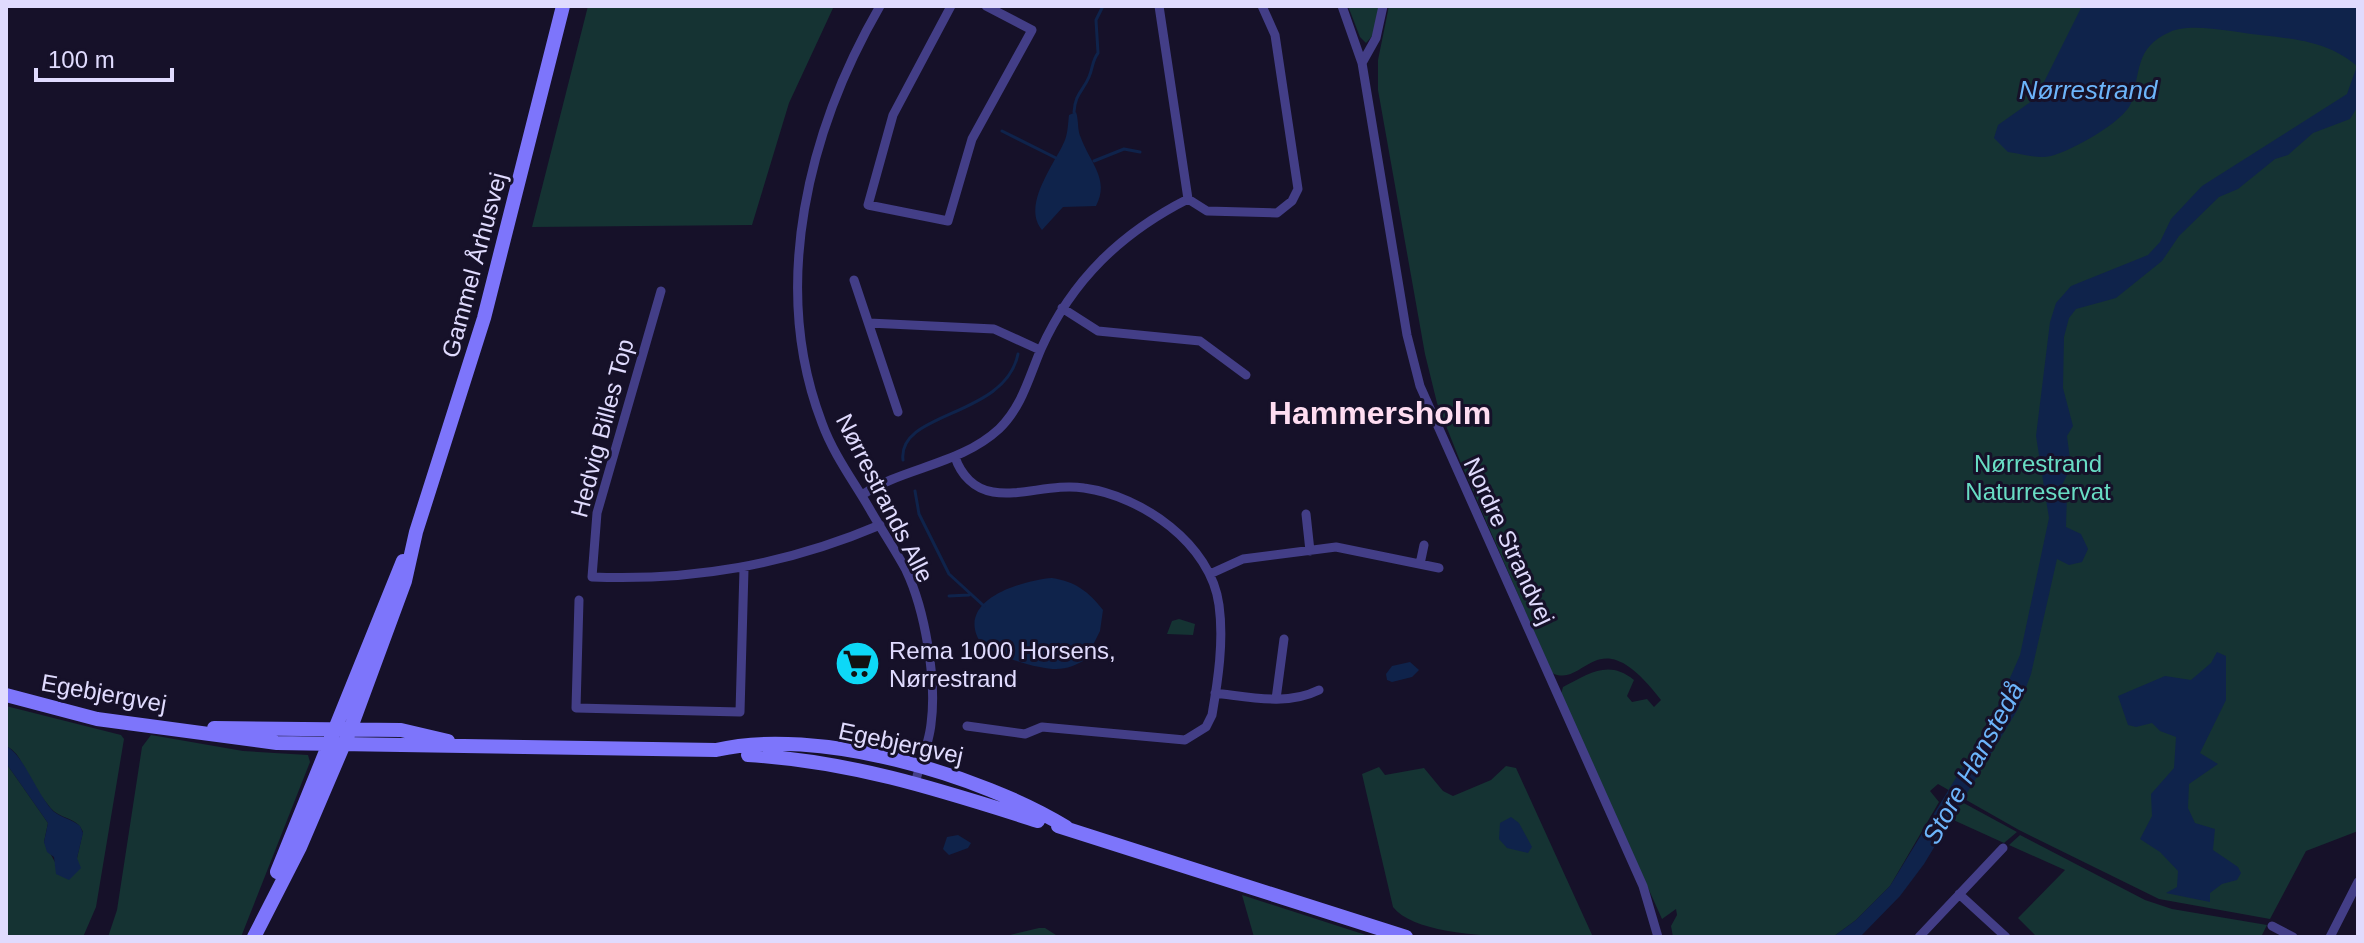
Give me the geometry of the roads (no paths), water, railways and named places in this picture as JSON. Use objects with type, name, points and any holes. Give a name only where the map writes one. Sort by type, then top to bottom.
[{"type":"street","name":"Gammel Århusvej","points":[[252,937],[300,847],[336,745],[405,581],[416,532],[484,318],[563,6]]},
{"type":"street","name":"Nørrestrands Alle","points":[[880,6],[836,94],[808,188],[800,243],[798,303],[804,362],[822,424],[907,572],[930,663],[931,725],[915,783]]},
{"type":"street","points":[[951,6],[893,115],[868,205],[948,221],[972,139],[1032,30],[986,6]]},
{"type":"street","points":[[1159,6],[1188,199],[1207,211],[1277,213],[1292,201],[1298,189],[1275,35],[1262,6]]},
{"type":"street","name":"Nordre Strandvej","points":[[1342,6],[1362,63],[1407,335],[1420,386],[1643,886],[1658,937]]},
{"type":"street","points":[[1362,63],[1376,38],[1383,6]]},
{"type":"street","points":[[862,495],[890,480],[955,457],[983,442],[1012,414],[1062,308],[1092,267],[1115,245],[1188,199]]},
{"type":"street","points":[[854,280],[898,412]]},
{"type":"street","name":"Hedvig Billes Top","points":[[661,291],[597,513],[592,577],[650,580],[744,569]]},
{"type":"street","points":[[1062,308],[1098,331],[1200,341],[1246,375]]},
{"type":"street","points":[[869,323],[994,329],[1040,350]]},
{"type":"street","points":[[955,457],[959,470],[972,484],[990,492],[1007,494],[1039,487],[1083,487],[1137,505],[1160,518],[1196,554],[1210,574],[1219,602],[1221,624],[1215,693],[1206,727],[1185,740],[1042,727],[1025,734],[967,726]]},
{"type":"street","points":[[1306,514],[1310,551]]},
{"type":"street","points":[[579,600],[576,708],[740,712],[744,569],[880,525]]},
{"type":"street","points":[[1420,564],[1424,545]]},
{"type":"street","points":[[1210,574],[1243,559],[1336,547],[1439,568]]},
{"type":"street","points":[[1276,699],[1284,639]]},
{"type":"street","points":[[1215,693],[1276,699],[1303,697],[1319,690]]},
{"type":"street","name":"Egebjergvej","points":[[6,695],[97,719],[277,743],[456,743],[716,750],[813,759],[915,783],[1066,827],[1406,937]]},
{"type":"street","name":"Egebjergvej","points":[[196,730],[401,730],[456,743]]},
{"type":"street","name":"Egebjergvej","points":[[716,750],[752,746],[808,747],[920,765],[995,790],[1066,827]]},
{"type":"street","points":[[813,759],[839,759],[909,773],[920,765]]},
{"type":"street","points":[[1919,937],[2003,848]]},
{"type":"street","points":[[2330,937],[2358,882]]},
{"type":"street","points":[[1959,894],[2006,937]]},
{"type":"street","points":[[2272,926],[2293,937]]},
{"type":"water","points":[[2082,6],[2358,6],[2358,106],[2350,119],[2313,133],[2288,155],[2275,159],[2238,189],[2219,197],[2179,236],[2162,261],[2116,298],[2076,309],[2069,318],[2064,337],[2063,388],[2073,426],[2067,436],[2071,467],[2062,485],[2067,492],[2066,527],[2081,534],[2088,549],[2082,562],[2069,565],[2057,559],[2031,674],[2018,709],[1924,864],[1900,896],[1860,937],[1833,937],[1856,920],[1890,886],[1993,717],[2020,655],[2049,518],[2036,436],[2050,322],[2056,303],[2071,286],[2148,255],[2160,242],[2171,219],[2202,186],[2347,94],[2357,66],[2335,52],[2299,40],[2214,29],[2179,29],[2158,38],[2144,53],[2131,103],[2108,127],[2051,156],[2035,157],[2008,152],[1994,138],[1998,125],[2036,98]]},
{"type":"water","points":[[1076,112],[1080,135],[1100,179],[1100,196],[1096,206],[1063,207],[1042,230],[1035,209],[1037,197],[1065,140],[1069,115]]},
{"type":"water","points":[[1052,578],[1081,588],[1103,610],[1100,631],[1086,659],[1068,667],[1047,668],[1012,659],[982,643],[977,636],[975,622],[978,611],[987,601],[1027,582]]},
{"type":"water","points":[[2217,652],[2226,656],[2226,700],[2200,753],[2218,764],[2189,784],[2188,808],[2195,823],[2215,829],[2213,850],[2238,867],[2241,873],[2237,880],[2222,884],[2210,893],[2210,902],[2166,893],[2177,887],[2178,871],[2160,852],[2140,839],[2152,816],[2151,794],[2174,768],[2176,737],[2160,731],[2152,723],[2136,727],[2128,725],[2118,696],[2165,676],[2191,680],[2211,663]]},
{"type":"water","points":[[1410,662],[1419,670],[1412,677],[1392,682],[1387,680],[1386,674],[1392,666]]},
{"type":"water","points":[[6,746],[19,757],[53,811],[80,826],[83,833],[77,858],[81,868],[69,880],[56,874],[54,857],[47,852],[44,842],[48,823],[6,763]]},
{"type":"water","points":[[1511,817],[1519,823],[1532,847],[1528,853],[1507,848],[1499,839],[1500,823]]},
{"type":"water","points":[[958,835],[971,843],[968,848],[949,855],[943,849],[947,837]]},
{"type":"waterway","points":[[1074,112],[1098,53],[1096,20],[1103,6]]},
{"type":"waterway","points":[[1002,131],[1056,158]]},
{"type":"waterway","points":[[1094,161],[1124,149],[1140,152]]},
{"type":"waterway","points":[[903,460],[906,444],[917,432],[994,391],[1009,375],[1018,354]]},
{"type":"waterway","points":[[915,491],[919,514],[949,574],[984,606]]},
{"type":"waterway","points":[[949,596],[969,595]]},
{"type":"place","name":"Rema 1000 Horsens, Nørrestrand","points":[[858,664]]},
{"type":"district","name":"Hammersholm","points":[[1380,413]]},
{"type":"water label","name":"Nørrestrand","points":[[2088,90]]},
{"type":"water label","name":"Store Hanstedå","points":[[1973,763]]},
{"type":"park label","name":"Nørrestrand Naturreservat","points":[[2038,477]]}]
